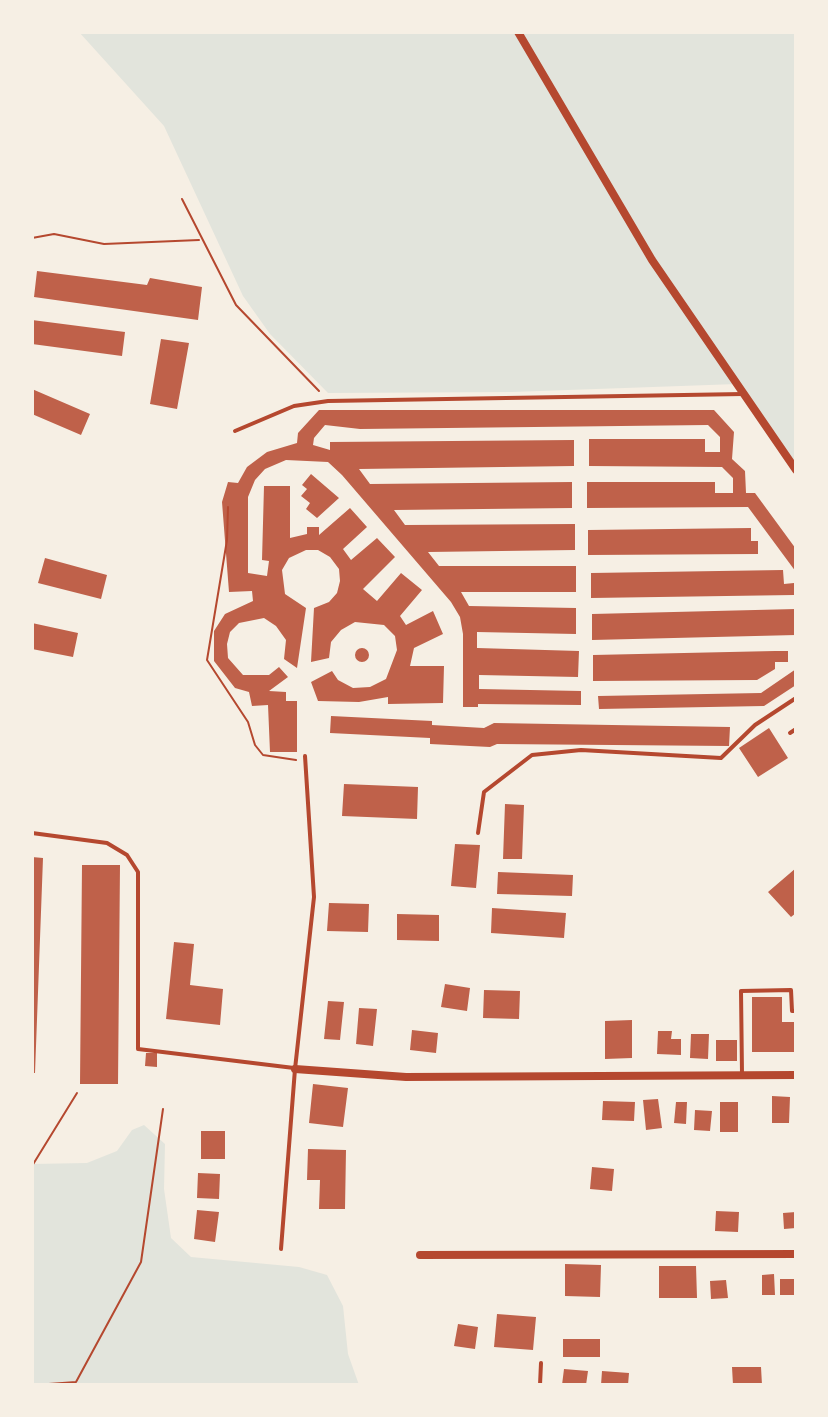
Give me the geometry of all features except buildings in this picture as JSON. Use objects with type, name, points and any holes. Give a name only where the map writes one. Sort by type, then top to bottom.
[{"type":"street","points":[[518,32],[652,260],[796,470]]},
{"type":"street","points":[[295,1069],[406,1077],[796,1075]]},
{"type":"street","points":[[420,1255],[796,1254]]},
{"type":"lane","points":[[235,431],[294,406],[328,401],[744,394]]},
{"type":"lane","points":[[478,833],[484,792],[532,755],[581,750],[721,758],[755,725],[796,698]]},
{"type":"lane","points":[[790,733],[796,729]]},
{"type":"lane","points":[[281,1249],[295,1069],[314,897],[305,758]]},
{"type":"lane","points":[[32,833],[107,843],[127,855],[138,872],[138,1049],[295,1069]]},
{"type":"lane","points":[[742,1076],[741,991],[791,990],[792,1011],[796,1011]]},
{"type":"lane","points":[[540,1385],[541,1363]]},
{"type":"path","points":[[182,199],[236,305],[328,401]]},
{"type":"path","points":[[32,238],[54,234],[104,244],[201,240]]},
{"type":"path","points":[[228,507],[227,540],[207,660],[248,722],[255,745],[263,755],[305,758]]},
{"type":"path","points":[[32,1166],[77,1093]]},
{"type":"path","points":[[35,1385],[76,1382],[141,1262],[163,1109]]},
{"type":"shaded area","points":[[79,32],[796,32],[796,466],[737,384],[512,392],[328,393],[270,334],[243,296],[164,126]]},
{"type":"shaded area","points":[[144,1125],[165,1144],[164,1189],[171,1238],[191,1257],[299,1267],[327,1275],[343,1306],[348,1354],[359,1385],[32,1385],[32,1164],[87,1163],[117,1151],[132,1130]]}]
